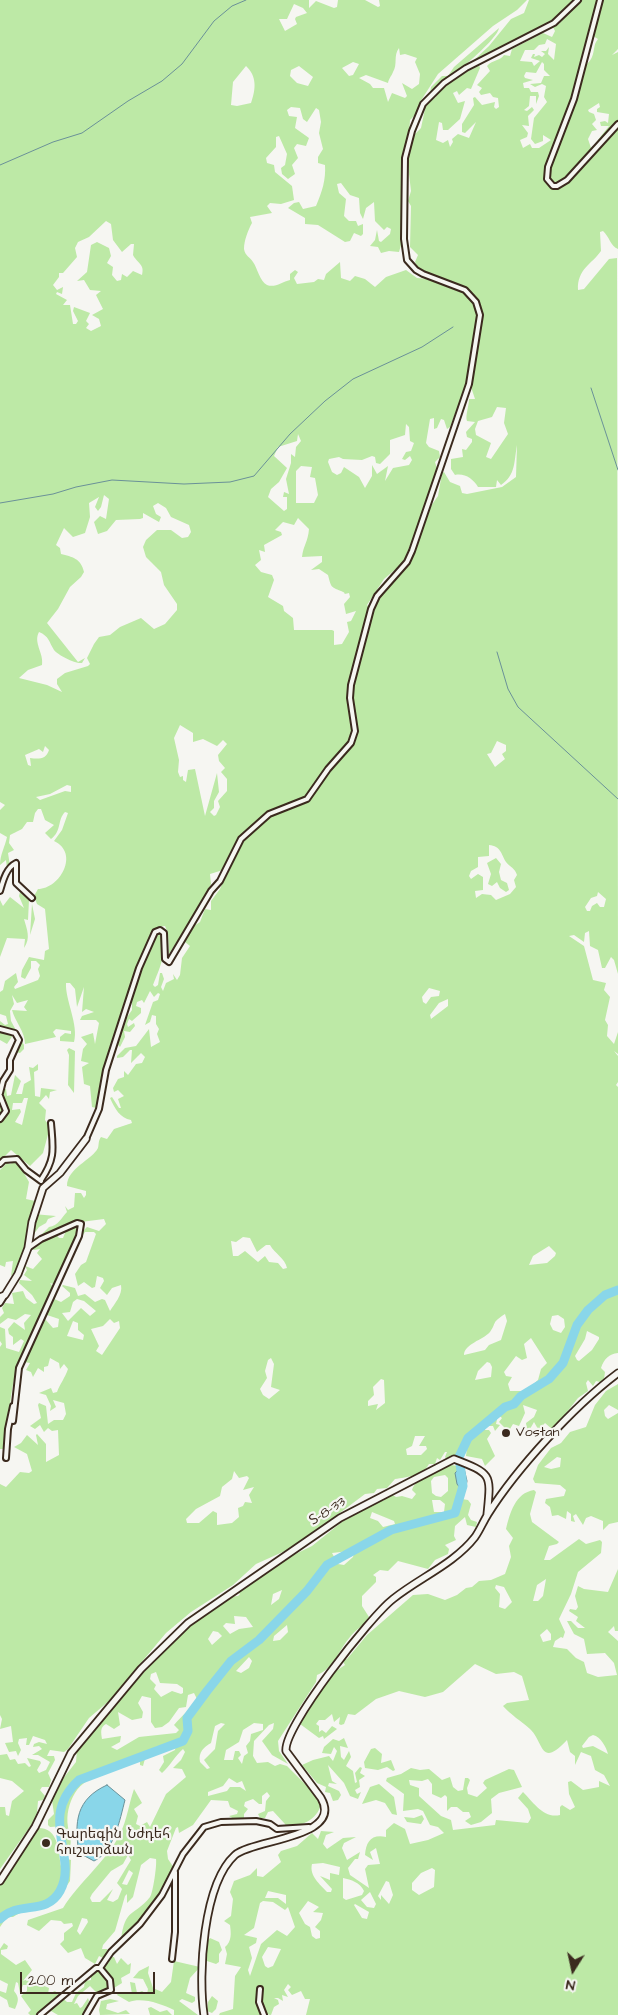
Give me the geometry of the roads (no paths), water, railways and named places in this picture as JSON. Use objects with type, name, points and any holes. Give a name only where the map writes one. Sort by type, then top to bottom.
[{"type":"street","points":[[0,1303],[2,1296],[18,1274],[28,1248],[32,1222],[43,1188],[60,1173],[86,1139],[98,1109],[106,1070],[139,968],[155,932],[160,930],[164,934],[166,959],[169,962],[211,891],[220,881],[241,840],[269,814],[307,799],[328,769],[354,739],[355,730],[350,691],[361,641],[377,596],[407,562],[412,552],[469,384],[480,325],[478,307],[471,294],[466,290],[416,270],[407,260],[404,239],[405,158],[409,138],[423,104],[444,83],[466,68],[554,24],[578,0]]},
{"type":"street","points":[[600,0],[574,99],[548,167],[547,179],[550,184],[557,186],[567,180],[618,124]]},
{"type":"street","points":[[0,891],[5,876],[12,865],[16,863],[16,884],[32,898]]},
{"type":"street","points":[[0,1029],[15,1033],[19,1040],[10,1060],[10,1070],[3,1081],[0,1095],[6,1110],[0,1119]]},
{"type":"street","points":[[43,1188],[41,1180],[51,1161],[54,1149],[51,1124]]},
{"type":"street","points":[[0,1164],[4,1160],[17,1159],[26,1170],[41,1180]]},
{"type":"street","points":[[6,1458],[8,1429],[21,1362],[79,1236],[81,1224],[76,1223],[41,1239],[28,1248]]},
{"type":"street","points":[[204,2015],[203,1958],[208,1917],[220,1877],[234,1856],[246,1848],[263,1842],[292,1837],[312,1827],[323,1816],[324,1803],[288,1756],[285,1747],[288,1736],[324,1681],[375,1616],[392,1599],[425,1578],[474,1538],[487,1515],[516,1476],[586,1398],[618,1373]]},
{"type":"street","points":[[13,1421],[14,1401]]},
{"type":"street","name":"Տ-8-33","points":[[0,1881],[49,1802],[71,1752],[141,1669],[188,1623],[340,1518],[454,1459],[479,1468],[488,1476],[490,1483],[487,1515]]},
{"type":"street","points":[[40,2015],[96,1968],[100,1968],[111,1952],[140,1924],[162,1895],[198,1833],[213,1823],[256,1821],[270,1824],[277,1829],[312,1827]]},
{"type":"street","points":[[172,1959],[175,1870]]},
{"type":"street","points":[[86,2015],[97,1996],[111,1990],[110,1980],[100,1968]]},
{"type":"street","points":[[260,1989],[259,2002],[264,2015]]},
{"type":"water","points":[[464,1468],[467,1481],[465,1492],[463,1492],[457,1484],[455,1473],[459,1469]]},
{"type":"water","points":[[107,1785],[125,1800],[111,1843],[101,1857],[94,1861],[79,1853],[77,1822],[83,1804],[89,1797]]},
{"type":"waterway","points":[[0,165],[53,142],[82,133],[128,101],[162,81],[182,64],[214,21],[232,6],[246,0]]},
{"type":"waterway","points":[[0,503],[53,494],[76,487],[112,480],[184,484],[230,482],[254,476],[290,434],[325,401],[353,379],[422,347],[453,327]]},
{"type":"waterway","points":[[591,388],[618,470]]},
{"type":"waterway","points":[[497,652],[508,689],[518,707],[618,799]]},
{"type":"waterway","points":[[0,1919],[16,1910],[48,1903],[60,1891],[65,1878],[60,1823],[61,1809],[67,1794],[79,1780],[183,1741],[188,1731],[187,1718],[231,1661],[259,1640],[307,1591],[327,1565],[391,1530],[455,1513],[463,1486],[459,1457],[468,1438],[505,1407],[514,1404],[521,1396],[549,1379],[563,1363],[577,1325],[588,1310],[605,1295],[618,1290]]},
{"type":"place","name":"Vostan","points":[[506,1433]]},
{"type":"place","name":"Գարեգին Նժդեհ հուշարձան","points":[[46,1843]]}]
